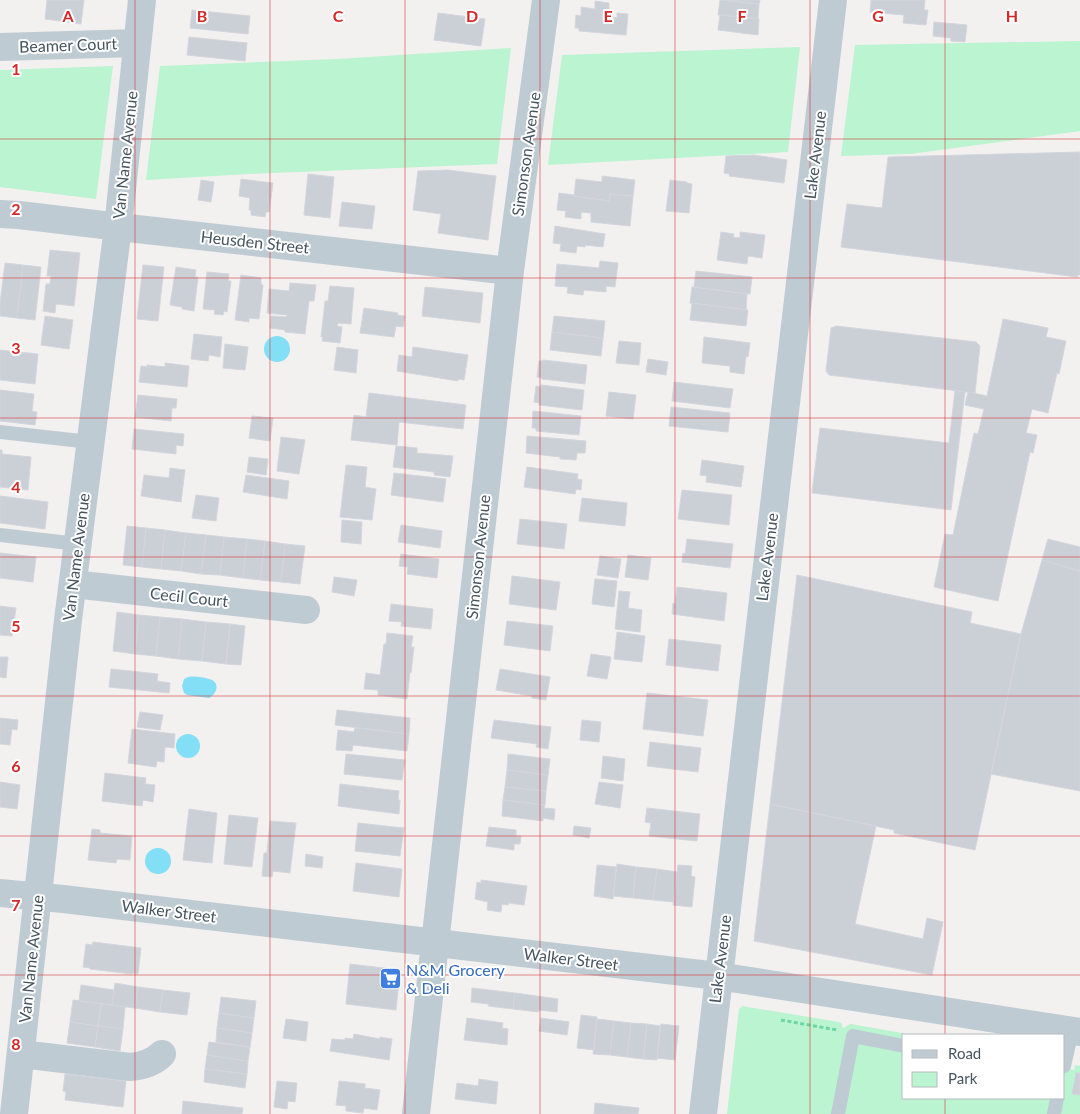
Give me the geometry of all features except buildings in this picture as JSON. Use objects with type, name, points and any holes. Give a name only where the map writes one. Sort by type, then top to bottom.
[{"type":"street","name":"Van Name Avenue","points":[[14,1114],[73,584],[118,227],[142,0]]},
{"type":"street","name":"Simonson Avenue","points":[[416,1114],[510,271],[546,0]]},
{"type":"street","name":"Lake Avenue","points":[[703,1114],[832,3]]},
{"type":"street","name":"Beamer Court","points":[[0,47],[136,50]]},
{"type":"street","name":"Heusden Street","points":[[0,214],[510,271]]},
{"type":"street","name":"Cecil Court","points":[[73,584],[306,610]]},
{"type":"street","name":"Walker Street","points":[[0,893],[718,976],[1076,1031]]},
{"type":"street","points":[[21,1054],[130,1067],[144,1066],[156,1060],[162,1054]]},
{"type":"lane","points":[[0,432],[90,442]]},
{"type":"lane","points":[[0,535],[78,544]]},
{"type":"lane","points":[[1065,1063],[1076,1031]]},
{"type":"lane","points":[[838,1114],[848,1034],[902,1046]]},
{"type":"lane","points":[[1054,1114],[1057,1099]]},
{"type":"path","points":[[781,1020],[848,1034]]},
{"type":"green space","points":[[1080,41],[1080,131],[910,154],[841,156],[855,45]]},
{"type":"green space","points":[[800,47],[788,152],[548,165],[562,55]]},
{"type":"green space","points":[[511,48],[497,164],[146,180],[160,66],[337,59]]},
{"type":"green space","points":[[113,66],[96,199],[0,187],[0,70]]},
{"type":"green space","points":[[742,1006],[839,1022],[845,1028],[851,1024],[907,1034],[902,1034],[902,1099],[1065,1099],[1065,1068],[1074,1070],[1075,1065],[1080,1066],[1080,1114],[727,1114],[739,1009]]},
{"type":"water","points":[[277,336],[286,340],[290,349],[286,358],[277,362],[268,358],[264,349],[268,340]]},
{"type":"water","points":[[188,677],[201,677],[213,681],[217,688],[216,691],[209,698],[187,695],[184,693],[182,686],[184,679]]},
{"type":"water","points":[[188,734],[197,737],[200,746],[197,755],[188,758],[179,755],[176,746],[179,737]]},
{"type":"water","points":[[158,848],[167,852],[171,861],[167,870],[158,874],[149,870],[145,861],[149,852]]},
{"type":"place","name":"N&M Grocery & Deli","points":[[390,979]]}]
